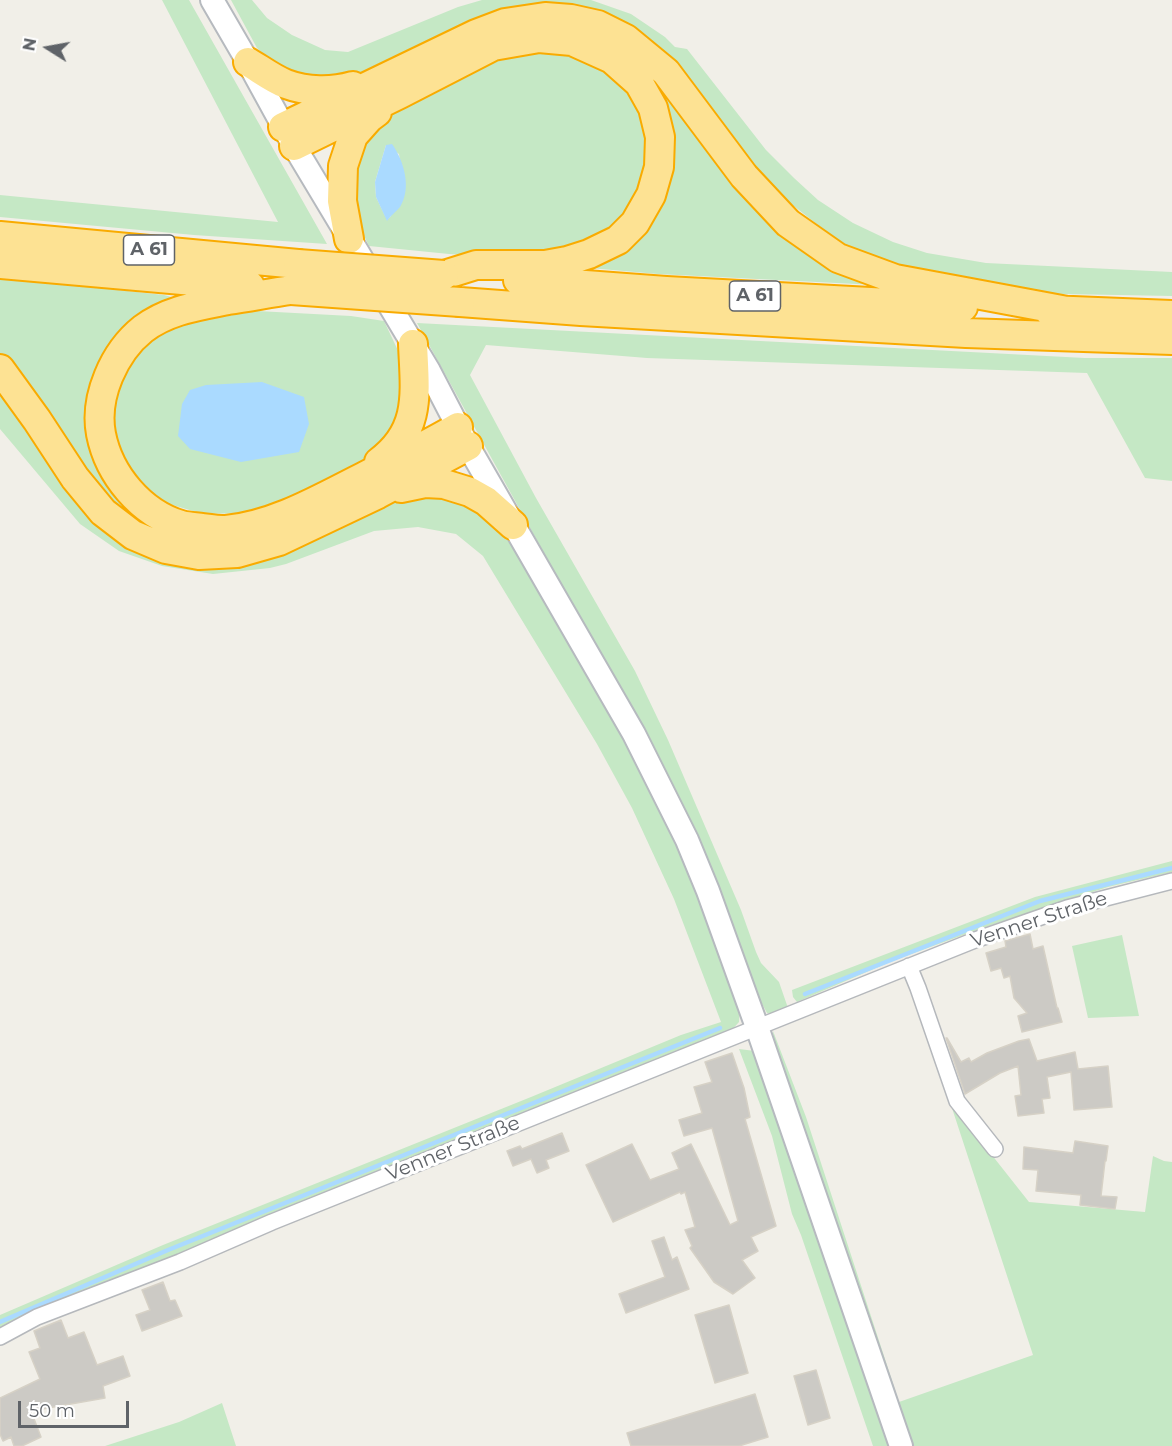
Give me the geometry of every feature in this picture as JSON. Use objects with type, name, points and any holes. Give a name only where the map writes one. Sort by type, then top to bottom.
[{"type":"highway","points":[[349,239],[342,201],[343,166],[353,136],[398,84],[476,34],[505,23],[545,17],[571,19],[598,26],[626,39],[666,72],[744,176],[788,223],[837,258],[895,279],[1066,311]]},
{"type":"highway","points":[[288,137],[398,84],[493,46],[539,38],[572,41],[612,59],[639,83],[653,108],[660,137],[659,167],[651,195],[635,223],[618,240],[589,254],[567,261],[545,265],[476,265],[444,275]]},
{"type":"highway","points":[[248,62],[285,84],[312,90],[340,90],[398,84]]},
{"type":"highway","name":"A 61","points":[[0,236],[460,302],[943,331],[1172,340]]},
{"type":"highway","name":"A 61","points":[[0,264],[294,277],[444,275],[809,299],[1172,315]]},
{"type":"highway","points":[[294,277],[166,315],[143,330],[122,351],[108,376],[100,406],[100,433],[110,462],[126,488],[150,511],[182,526],[225,530],[271,520],[439,438],[463,436]]},
{"type":"highway","points":[[350,483],[385,457],[403,436],[410,423],[414,409],[413,344]]},
{"type":"highway","points":[[0,369],[75,478],[103,512],[133,535],[166,549],[199,555],[237,554],[279,541],[378,494],[463,436]]},
{"type":"highway","points":[[378,494],[425,483],[444,484],[470,492],[486,501],[513,525]]},
{"type":"street","points":[[212,0],[288,137],[429,371],[513,525],[634,734],[687,840],[757,1027],[901,1446]]},
{"type":"street","name":"Venner Straße","points":[[0,1337],[37,1317],[180,1262],[283,1217],[975,940],[1067,908],[1172,881]]},
{"type":"street","points":[[909,966],[957,1101],[995,1149]]},
{"type":"green space","points":[[162,0],[189,0],[327,244],[194,235],[0,217],[0,195],[278,222]]},
{"type":"green space","points":[[231,0],[252,0],[267,18],[292,35],[325,50],[348,52],[458,7],[482,0],[591,0],[631,14],[665,37],[675,47],[687,49],[766,150],[818,200],[853,223],[893,242],[927,253],[986,263],[1172,272],[1172,296],[1009,293],[911,275],[842,244],[780,195],[679,73],[508,9],[483,15],[383,67],[341,82],[283,75],[257,48]]},
{"type":"green space","points":[[628,47],[734,169],[896,286],[658,274],[578,267],[659,191],[628,64]]},
{"type":"green space","points":[[530,51],[554,51],[589,58],[613,73],[633,98],[644,122],[649,144],[647,167],[639,192],[625,215],[609,231],[538,259],[449,254],[369,246],[351,209],[358,138],[377,118],[498,58]],"holes":[[[386,145],[399,154],[400,161],[391,216],[387,220],[376,197],[375,182]]]},
{"type":"green space","points":[[0,277],[164,295],[179,299],[128,333],[100,448],[198,547],[118,515],[0,362]]},
{"type":"green space","points":[[220,309],[351,316],[384,321],[403,361],[407,414],[372,461],[287,500],[242,513],[203,514],[166,503],[144,487],[128,468],[116,441],[113,406],[121,379],[143,344],[167,326]]},
{"type":"green space","points":[[417,323],[1085,358],[1172,358],[1172,481],[1145,478],[1087,373],[647,358],[486,345],[470,375],[536,498],[635,671],[668,740],[741,910],[756,952],[761,963],[779,982],[788,1008],[771,1014],[767,1013],[748,978],[653,751]]},
{"type":"green space","points":[[0,394],[49,464],[135,547],[398,495],[459,493],[503,529],[636,758],[702,897],[740,1003],[739,1022],[729,1033],[535,1109],[0,1329],[0,1315],[163,1245],[681,1035],[721,1022],[674,899],[632,808],[597,744],[483,556],[456,534],[418,527],[374,531],[270,568],[213,574],[162,566],[119,551],[80,524],[0,429]]},
{"type":"green space","points":[[1172,861],[1172,872],[1108,887],[988,926],[892,961],[797,1002],[793,997],[792,990],[1035,897]]},
{"type":"green space","points":[[1122,935],[1139,1016],[1088,1018],[1072,946]]},
{"type":"green space","points":[[773,1031],[806,1117],[899,1402],[1033,1355],[950,1102],[1029,1202],[1145,1212],[1153,1156],[1172,1162],[1172,1446],[910,1446],[774,1045]]},
{"type":"green space","points":[[739,1049],[755,1051],[894,1446],[873,1446],[792,1214],[772,1136]]},
{"type":"green space","points":[[222,1403],[236,1446],[105,1446],[179,1422]]},
{"type":"water","points":[[392,144],[403,166],[406,192],[400,207],[387,221],[376,197],[375,182],[386,145]]},
{"type":"water","points":[[262,382],[304,397],[309,424],[299,452],[241,462],[190,449],[178,436],[182,404],[190,390],[206,385]]},
{"type":"building","points":[[1030,934],[1033,949],[1043,946],[1062,1022],[1022,1032],[1018,1016],[1027,1013],[1014,998],[1010,976],[1004,978],[1001,968],[991,971],[986,953],[1006,947],[1005,941]]},
{"type":"building","points":[[946,1038],[961,1062],[969,1058],[971,1062],[987,1053],[1029,1039],[1037,1061],[1075,1052],[1078,1069],[1108,1066],[1112,1107],[1074,1110],[1071,1072],[1047,1077],[1050,1098],[1042,1099],[1044,1113],[1018,1116],[1015,1096],[1021,1095],[1018,1066],[1000,1073],[965,1094]]},
{"type":"building","points":[[732,1053],[744,1088],[750,1117],[745,1119],[776,1226],[751,1237],[758,1251],[742,1260],[755,1278],[733,1294],[714,1282],[690,1248],[692,1246],[685,1230],[695,1227],[685,1192],[681,1194],[680,1192],[613,1222],[586,1165],[632,1144],[650,1180],[679,1169],[672,1153],[691,1144],[730,1225],[738,1221],[712,1128],[684,1136],[679,1120],[702,1113],[694,1087],[712,1082],[705,1062]]},
{"type":"building","points":[[562,1133],[569,1151],[546,1160],[549,1168],[537,1173],[531,1159],[513,1166],[507,1151],[520,1146],[522,1149]]},
{"type":"building","points":[[1075,1141],[1108,1146],[1101,1196],[1117,1197],[1115,1209],[1080,1205],[1081,1195],[1036,1191],[1038,1170],[1023,1169],[1024,1147],[1073,1153]]},
{"type":"building","points":[[664,1237],[672,1260],[677,1257],[689,1289],[626,1313],[619,1294],[665,1277],[652,1241]]},
{"type":"building","points":[[163,1282],[170,1301],[175,1300],[182,1316],[142,1331],[136,1315],[150,1310],[142,1290]]},
{"type":"building","points":[[729,1305],[748,1373],[715,1383],[695,1315]]},
{"type":"building","points":[[61,1320],[68,1338],[84,1332],[97,1365],[123,1356],[130,1376],[103,1386],[105,1398],[31,1411],[41,1437],[22,1446],[14,1446],[11,1437],[3,1441],[0,1434],[0,1398],[40,1379],[29,1352],[40,1348],[34,1331]]},
{"type":"building","points":[[816,1370],[830,1418],[808,1425],[794,1376]]},
{"type":"building","points":[[755,1394],[768,1437],[739,1446],[631,1446],[627,1433]]},
{"type":"waterway","points":[[805,994],[1040,901],[1172,868]]},
{"type":"waterway","points":[[0,1322],[168,1250],[720,1028]]}]
